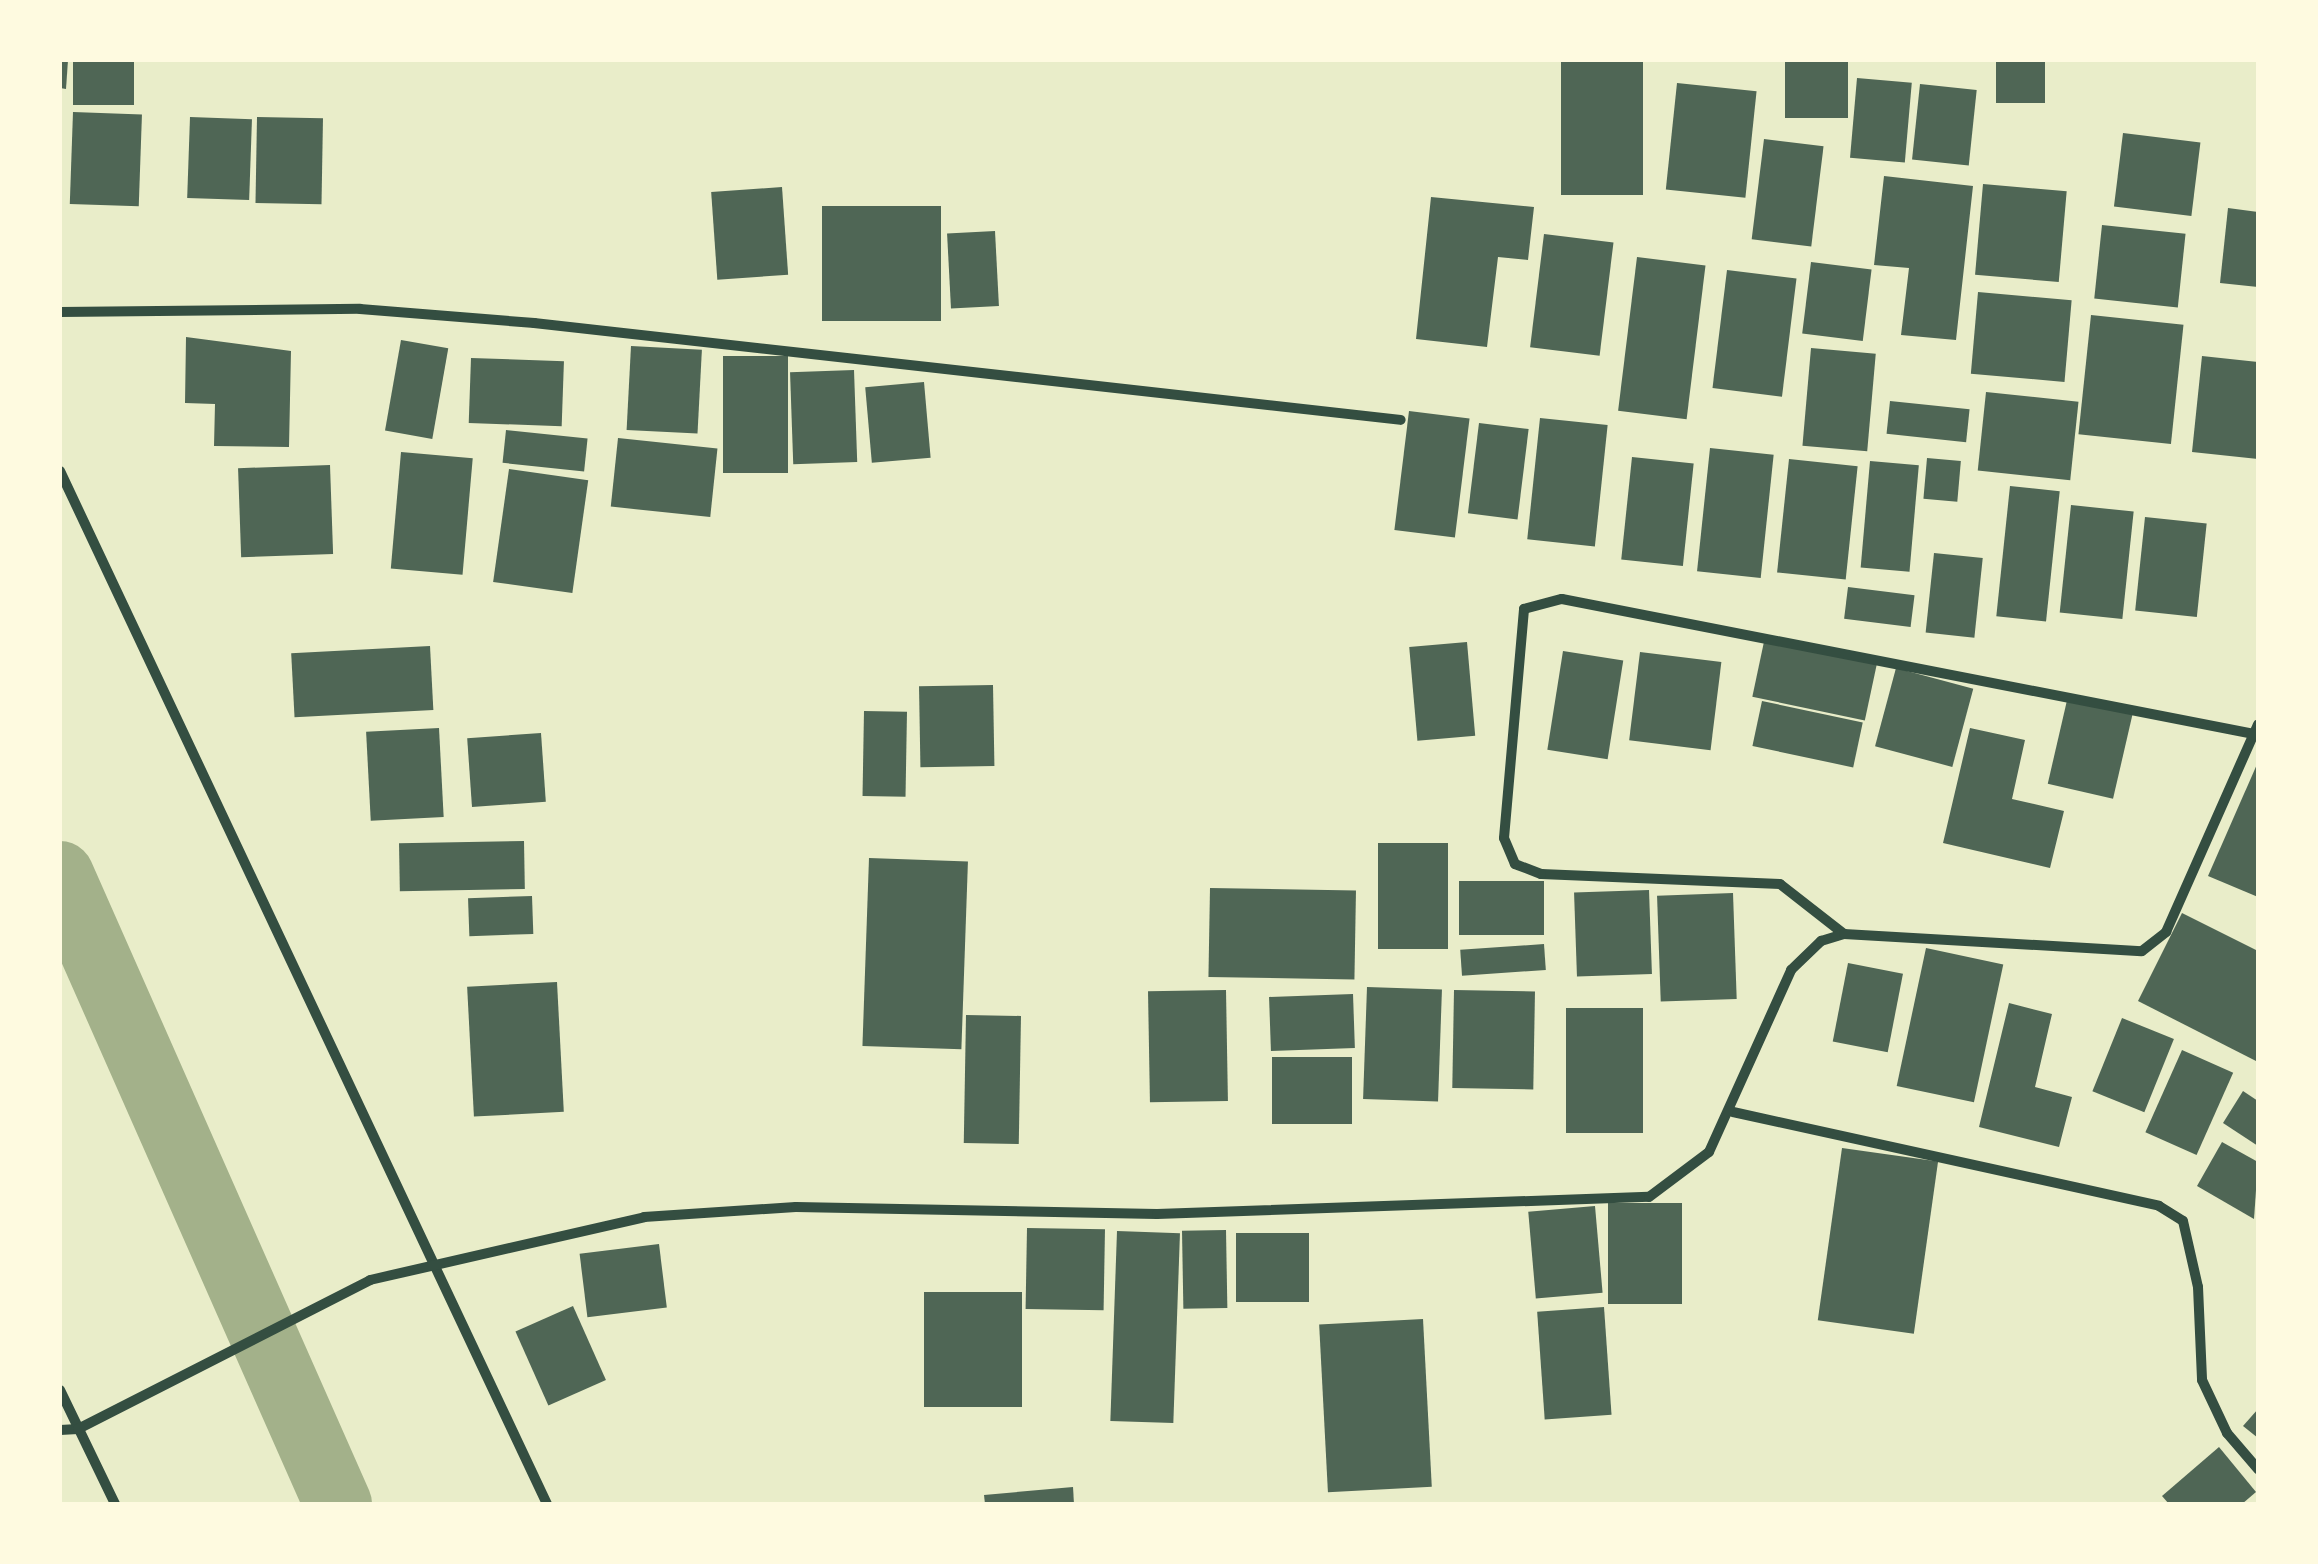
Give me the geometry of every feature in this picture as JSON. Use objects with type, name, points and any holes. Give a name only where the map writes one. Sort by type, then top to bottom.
[{"type":"street","points":[[60,312],[360,309],[514,321],[1401,420]]},
{"type":"street","points":[[60,471],[439,1258],[547,1504]]},
{"type":"street","points":[[60,1430],[78,1429],[126,1401],[370,1280],[439,1258],[644,1218],[740,1209],[1157,1214],[1636,1200],[1684,1176],[1732,1112],[1800,955],[1844,934],[2142,951],[2166,932],[2256,729],[1562,599],[1524,609],[1504,838],[1516,864],[1541,874],[1780,884],[1844,934]]},
{"type":"street","points":[[1732,1112],[2159,1206],[2183,1221],[2198,1286],[2202,1380],[2258,1469]]},
{"type":"street","points":[[60,1390],[114,1504]]},
{"type":"building","points":[[60,60],[68,60],[66,89],[60,88]]},
{"type":"building","points":[[73,60],[134,60],[134,105],[73,105]]},
{"type":"building","points":[[1561,60],[1643,60],[1643,195],[1561,195]]},
{"type":"building","points":[[1785,60],[1848,60],[1848,118],[1785,118]]},
{"type":"building","points":[[1996,60],[2045,60],[2045,103],[1996,103]]},
{"type":"building","points":[[1857,78],[1912,83],[1905,162],[1850,158]]},
{"type":"building","points":[[1677,83],[1757,91],[1745,198],[1666,189]]},
{"type":"building","points":[[1920,84],[1977,90],[1969,166],[1912,160]]},
{"type":"building","points":[[73,112],[142,114],[139,206],[70,204]]},
{"type":"building","points":[[190,117],[252,119],[249,200],[187,198]]},
{"type":"building","points":[[257,117],[323,118],[321,204],[255,203]]},
{"type":"building","points":[[2123,133],[2200,143],[2191,216],[2114,206]]},
{"type":"building","points":[[1764,139],[1824,146],[1811,247],[1752,239]]},
{"type":"building","points":[[1884,176],[1973,186],[1956,340],[1901,335],[1909,268],[1874,265]]},
{"type":"building","points":[[1983,184],[2067,191],[2059,282],[1975,275]]},
{"type":"building","points":[[782,187],[788,275],[717,280],[711,192]]},
{"type":"building","points":[[1431,197],[1534,207],[1528,260],[1498,257],[1487,347],[1416,339]]},
{"type":"building","points":[[822,206],[941,206],[941,321],[822,321]]},
{"type":"building","points":[[2228,208],[2258,212],[2258,287],[2220,283]]},
{"type":"building","points":[[2102,225],[2186,234],[2178,307],[2094,299]]},
{"type":"building","points":[[995,231],[999,306],[951,308],[947,234]]},
{"type":"building","points":[[1544,234],[1613,243],[1600,356],[1530,347]]},
{"type":"building","points":[[1637,257],[1705,265],[1687,419],[1618,411]]},
{"type":"building","points":[[1811,262],[1872,269],[1863,341],[1802,333]]},
{"type":"building","points":[[1727,270],[1796,279],[1782,397],[1712,388]]},
{"type":"building","points":[[1978,292],[2072,300],[2064,382],[1971,374]]},
{"type":"building","points":[[2091,315],[2183,325],[2171,444],[2078,434]]},
{"type":"building","points":[[186,337],[291,351],[289,447],[214,446],[215,404],[185,403]]},
{"type":"building","points":[[401,340],[448,348],[432,439],[385,431]]},
{"type":"building","points":[[631,346],[702,350],[698,434],[627,430]]},
{"type":"building","points":[[1811,348],[1876,354],[1867,451],[1802,446]]},
{"type":"building","points":[[723,356],[788,356],[788,473],[723,473]]},
{"type":"building","points":[[2202,356],[2258,362],[2258,459],[2192,452]]},
{"type":"building","points":[[471,358],[564,361],[562,426],[469,423]]},
{"type":"building","points":[[854,370],[857,462],[793,464],[790,372]]},
{"type":"building","points":[[924,382],[931,458],[872,463],[865,387]]},
{"type":"building","points":[[1986,392],[2078,402],[2070,480],[1978,471]]},
{"type":"building","points":[[1890,401],[1970,409],[1966,442],[1887,434]]},
{"type":"building","points":[[1409,411],[1470,418],[1455,538],[1394,530]]},
{"type":"building","points":[[1540,418],[1608,425],[1595,546],[1527,539]]},
{"type":"building","points":[[1479,423],[1529,429],[1518,519],[1468,513]]},
{"type":"building","points":[[506,430],[588,439],[584,471],[503,463]]},
{"type":"building","points":[[618,438],[717,448],[710,517],[611,507]]},
{"type":"building","points":[[1710,448],[1774,455],[1761,578],[1697,571]]},
{"type":"building","points":[[401,452],[473,458],[463,575],[391,569]]},
{"type":"building","points":[[1632,457],[1694,463],[1683,566],[1621,559]]},
{"type":"building","points":[[1927,458],[1961,461],[1957,502],[1923,499]]},
{"type":"building","points":[[1789,459],[1858,466],[1846,580],[1777,572]]},
{"type":"building","points":[[1870,461],[1919,465],[1909,572],[1861,568]]},
{"type":"building","points":[[330,465],[333,554],[241,557],[238,468]]},
{"type":"building","points":[[509,469],[588,480],[572,593],[493,582]]},
{"type":"building","points":[[2010,486],[2060,491],[2046,622],[1996,616]]},
{"type":"building","points":[[2071,505],[2134,512],[2122,619],[2060,612]]},
{"type":"building","points":[[2145,517],[2207,523],[2197,617],[2135,610]]},
{"type":"building","points":[[1934,553],[1983,558],[1974,638],[1926,633]]},
{"type":"building","points":[[1848,587],[1915,595],[1911,627],[1844,619]]},
{"type":"building","points":[[1765,637],[1877,661],[1865,721],[1752,697]]},
{"type":"building","points":[[1467,642],[1475,736],[1417,741],[1409,647]]},
{"type":"building","points":[[430,646],[433,710],[295,717],[291,653]]},
{"type":"building","points":[[1563,651],[1623,661],[1608,759],[1547,750]]},
{"type":"building","points":[[1640,652],[1721,662],[1711,750],[1629,740]]},
{"type":"building","points":[[1896,668],[1973,689],[1952,767],[1875,746]]},
{"type":"building","points":[[993,685],[994,766],[920,767],[919,686]]},
{"type":"building","points":[[2068,696],[2133,711],[2113,799],[2048,784]]},
{"type":"building","points":[[1762,701],[1863,722],[1853,767],[1752,746]]},
{"type":"building","points":[[864,711],[907,712],[906,797],[863,796]]},
{"type":"building","points":[[439,728],[444,817],[371,821],[366,732]]},
{"type":"building","points":[[1970,728],[2025,740],[2012,799],[2064,811],[2050,868],[1943,843]]},
{"type":"building","points":[[541,733],[546,802],[472,807],[467,738]]},
{"type":"building","points":[[2258,762],[2258,897],[2208,876]]},
{"type":"building","points":[[524,841],[525,889],[400,891],[399,843]]},
{"type":"building","points":[[1378,843],[1448,843],[1448,949],[1378,949]]},
{"type":"building","points":[[869,858],[968,861],[961,1049],[862,1046]]},
{"type":"building","points":[[1459,881],[1544,881],[1544,935],[1459,935]]},
{"type":"building","points":[[1210,888],[1356,891],[1354,980],[1208,977]]},
{"type":"building","points":[[1649,890],[1652,974],[1577,977],[1574,893]]},
{"type":"building","points":[[1733,893],[1737,999],[1661,1002],[1657,896]]},
{"type":"building","points":[[532,896],[533,934],[469,936],[468,898]]},
{"type":"building","points":[[2182,913],[2258,951],[2256,1061],[2138,1001]]},
{"type":"building","points":[[1544,944],[1546,970],[1462,976],[1460,950]]},
{"type":"building","points":[[1926,948],[2003,964],[1974,1102],[1897,1086]]},
{"type":"building","points":[[1848,963],[1903,974],[1888,1052],[1833,1042]]},
{"type":"building","points":[[557,982],[564,1112],[474,1117],[467,987]]},
{"type":"building","points":[[1367,987],[1442,990],[1438,1102],[1363,1099]]},
{"type":"building","points":[[1226,990],[1228,1101],[1150,1102],[1148,991]]},
{"type":"building","points":[[1454,990],[1535,991],[1533,1089],[1452,1088]]},
{"type":"building","points":[[1353,994],[1355,1048],[1271,1051],[1269,997]]},
{"type":"building","points":[[2009,1003],[2052,1014],[2035,1087],[2072,1097],[2059,1147],[1979,1127]]},
{"type":"building","points":[[1566,1008],[1643,1008],[1643,1133],[1566,1133]]},
{"type":"building","points":[[966,1015],[1021,1016],[1019,1144],[964,1143]]},
{"type":"building","points":[[2122,1018],[2174,1039],[2144,1112],[2092,1091]]},
{"type":"building","points":[[2182,1050],[2233,1073],[2197,1155],[2145,1132]]},
{"type":"building","points":[[1272,1057],[1352,1057],[1352,1124],[1272,1124]]},
{"type":"building","points":[[2243,1091],[2258,1101],[2258,1146],[2223,1123]]},
{"type":"building","points":[[2222,1142],[2258,1162],[2254,1219],[2197,1186]]},
{"type":"building","points":[[1842,1148],[1938,1161],[1914,1334],[1818,1320]]},
{"type":"building","points":[[1608,1203],[1682,1203],[1682,1304],[1608,1304]]},
{"type":"building","points":[[1595,1206],[1603,1293],[1536,1299],[1528,1212]]},
{"type":"building","points":[[1027,1228],[1105,1229],[1104,1310],[1026,1309]]},
{"type":"building","points":[[1226,1230],[1227,1308],[1183,1309],[1182,1231]]},
{"type":"building","points":[[1117,1231],[1180,1233],[1173,1423],[1110,1421]]},
{"type":"building","points":[[1236,1233],[1309,1233],[1309,1302],[1236,1302]]},
{"type":"building","points":[[659,1244],[667,1308],[587,1317],[580,1254]]},
{"type":"building","points":[[924,1292],[1022,1292],[1022,1407],[924,1407]]},
{"type":"building","points":[[573,1306],[606,1380],[548,1406],[515,1332]]},
{"type":"building","points":[[1604,1307],[1612,1415],[1545,1419],[1537,1312]]},
{"type":"building","points":[[1423,1319],[1432,1487],[1328,1492],[1319,1324]]},
{"type":"building","points":[[2258,1409],[2258,1438],[2243,1426]]},
{"type":"building","points":[[2219,1447],[2256,1492],[2242,1504],[2169,1504],[2162,1496]]},
{"type":"building","points":[[1073,1487],[1074,1504],[985,1504],[984,1495]]},
{"type":"waterway","points":[[60,875],[338,1504]]}]
